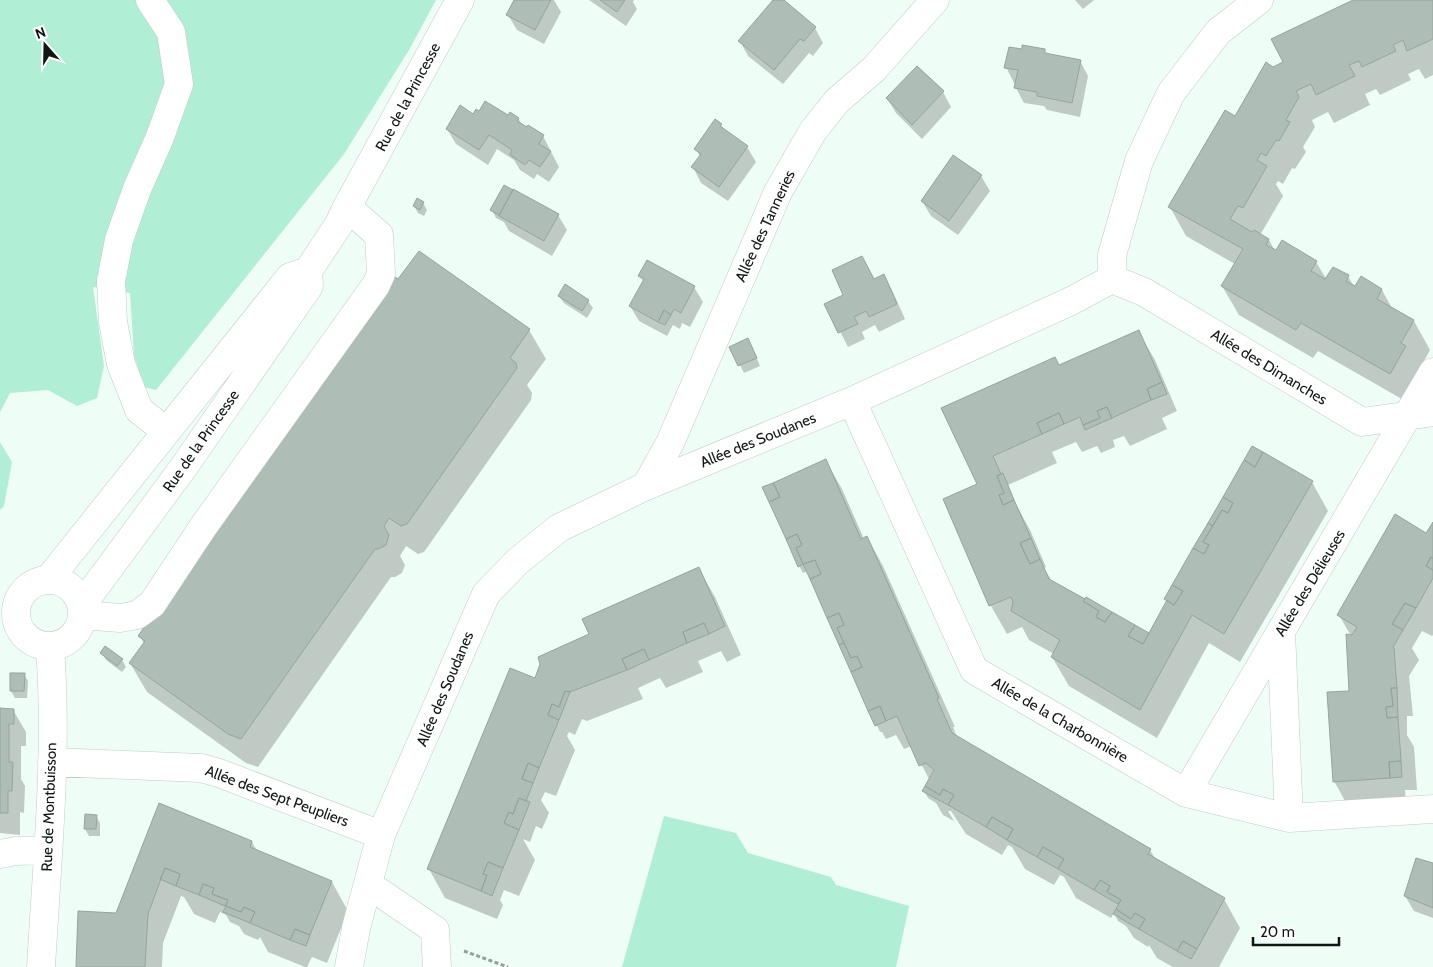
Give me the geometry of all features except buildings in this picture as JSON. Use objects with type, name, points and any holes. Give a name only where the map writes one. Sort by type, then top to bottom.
[{"type":"street","points":[[150,0],[170,32],[179,84],[160,137],[137,189],[119,240],[111,281],[113,322],[121,364],[139,410],[166,431]]},
{"type":"street","name":"Rue de la Princesse","points":[[82,610],[309,286],[308,271],[339,224],[460,0]]},
{"type":"street","name":"Allée des Tanneries","points":[[646,486],[670,443],[778,192],[813,130],[837,101],[874,69],[935,0]]},
{"type":"street","points":[[1112,279],[1112,255],[1139,161],[1171,94],[1218,32],[1260,0]]},
{"type":"street","points":[[82,610],[120,618],[137,615],[152,604],[203,527],[376,285],[381,274],[379,235],[347,207]]},
{"type":"street","name":"Rue de la Princesse","points":[[48,580],[290,277],[308,271]]},
{"type":"street","name":"Allée des Soudanes","points":[[349,967],[356,928],[381,835],[486,594],[518,560],[559,528],[646,486],[852,401],[1071,301],[1112,279]]},
{"type":"street","name":"Allée des Dimanches","points":[[1112,279],[1144,292],[1362,422],[1420,414]]},
{"type":"street","name":"Allée des Délieuses","points":[[1186,793],[1281,631],[1420,414],[1433,372]]},
{"type":"street","name":"Allée de la Charbonnière","points":[[852,401],[974,670],[1186,793],[1289,818],[1433,809]]},
{"type":"street","points":[[123,486],[153,509]]},
{"type":"street","points":[[57,580],[66,584],[73,589],[82,610],[80,625],[68,640],[50,646],[40,646],[31,642],[24,635],[9,629],[16,616],[16,605],[20,595],[37,581],[57,580]]},
{"type":"street","points":[[1281,631],[1289,818]]},
{"type":"street","name":"Rue de Montbuisson","points":[[41,967],[52,762],[53,683],[50,646]]},
{"type":"street","name":"Allée des Sept Peupliers","points":[[52,762],[201,768],[219,773],[381,835]]},
{"type":"street","points":[[0,854],[16,851],[48,850]]},
{"type":"street","points":[[369,885],[435,930],[437,967]]},
{"type":"path","points":[[436,940],[508,967]]},
{"type":"green space","points":[[0,0],[436,0],[409,50],[344,154],[156,390],[144,387],[134,355],[130,293],[93,287],[104,366],[97,398],[77,406],[48,390],[10,393],[0,412]]},
{"type":"green space","points":[[0,442],[12,462],[4,506],[0,510]]},
{"type":"green space","points":[[664,816],[736,833],[748,853],[831,877],[836,885],[909,906],[896,967],[622,967]]}]
